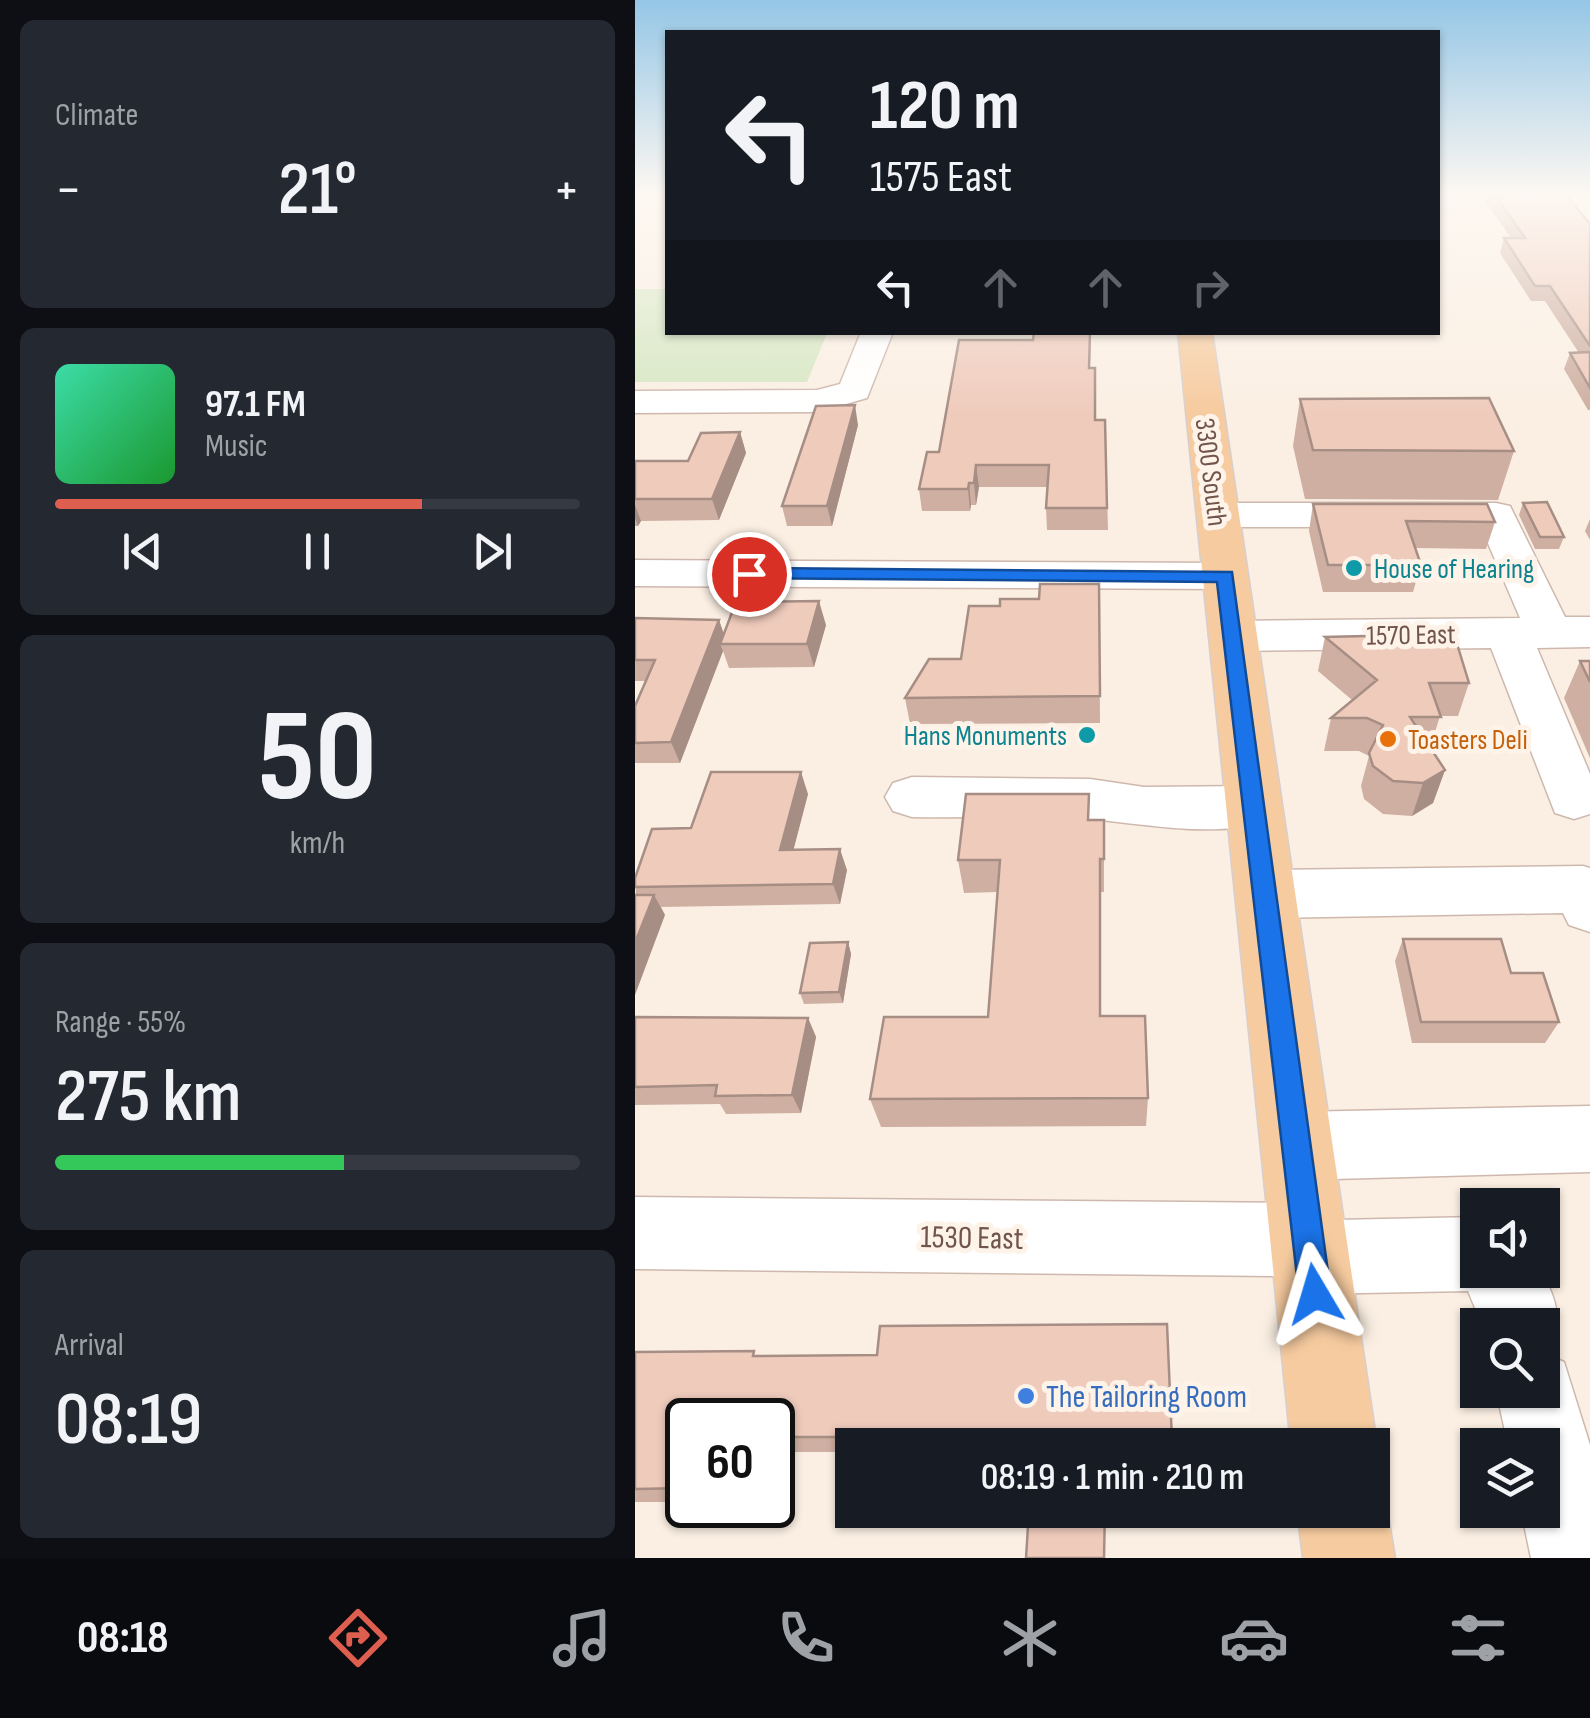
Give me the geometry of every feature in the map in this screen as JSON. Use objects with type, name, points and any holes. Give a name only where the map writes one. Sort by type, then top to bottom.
[{"type":"main road","name":"3300 South","points":[[1195,335],[1332,1428]]},
{"type":"main road","points":[[1345,1528],[1349,1558]]},
{"type":"street","points":[[635,402],[818,401],[839,396],[855,391],[876,335]]},
{"type":"street","points":[[1218,514],[1496,515],[1550,633],[1574,799]]},
{"type":"street","points":[[635,574],[1225,576]]},
{"type":"street","name":"1570 East","points":[[1233,636],[1550,633]]},
{"type":"street","points":[[913,797],[1090,798],[1143,808],[1254,806]]},
{"type":"street","points":[[1265,894],[1583,890],[1590,908]]},
{"type":"street","points":[[1297,1146],[1590,1140]]},
{"type":"street","name":"1530 East","points":[[635,1233],[1460,1253]]},
{"type":"street","points":[[1540,1408],[1575,1558]]},
{"type":"green space","points":[[635,289],[665,289],[665,335],[826,335],[807,382],[635,382]]},
{"type":"building","points":[[1523,268],[1590,268],[1590,346],[1550,286],[1535,286]]},
{"type":"building","points":[[1034,335],[1090,335],[1089,368],[1095,368],[1095,420],[1105,420],[1107,508],[1046,508],[1049,465],[976,465],[974,483],[969,483],[968,489],[919,489],[927,452],[939,452],[959,340],[1033,340]]},
{"type":"building","points":[[1590,352],[1590,388],[1570,353]]},
{"type":"building","points":[[1489,398],[1514,451],[1313,450],[1300,399]]},
{"type":"building","points":[[855,405],[827,506],[782,506],[816,406]]},
{"type":"building","points":[[740,432],[712,499],[635,499],[635,461],[688,461],[701,433]]},
{"type":"building","points":[[1547,502],[1564,537],[1540,537],[1523,503]]},
{"type":"building","points":[[1313,504],[1487,504],[1495,522],[1406,521],[1421,565],[1328,565]]},
{"type":"building","points":[[1040,584],[1099,584],[1100,696],[905,698],[929,659],[961,659],[969,606],[1000,606],[1000,599],[1039,599]]},
{"type":"building","points":[[819,601],[807,644],[720,644],[736,602]]},
{"type":"building","points":[[635,618],[719,620],[671,742],[635,743],[635,706],[655,660],[635,660]]},
{"type":"building","points":[[1454,634],[1469,683],[1429,683],[1441,717],[1410,717],[1445,770],[1423,783],[1393,781],[1373,766],[1369,753],[1383,725],[1367,718],[1331,718],[1377,680],[1325,637]]},
{"type":"building","points":[[1580,661],[1590,661],[1590,682]]},
{"type":"building","points":[[711,772],[801,772],[780,850],[840,849],[833,884],[635,887],[652,829],[691,828]]},
{"type":"building","points":[[966,794],[1089,794],[1088,820],[1104,820],[1104,859],[1100,859],[1100,1016],[1145,1016],[1148,1098],[870,1099],[884,1017],[988,1017],[1000,860],[958,860]]},
{"type":"building","points":[[635,895],[654,895],[635,943]]},
{"type":"building","points":[[1403,939],[1501,939],[1511,973],[1543,973],[1559,1022],[1421,1022]]},
{"type":"building","points":[[848,942],[839,992],[800,993],[810,943]]},
{"type":"building","points":[[635,1017],[808,1018],[792,1095],[715,1096],[717,1085],[635,1087]]},
{"type":"building","points":[[1167,1324],[1171,1428],[835,1428],[835,1437],[795,1437],[795,1398],[665,1398],[665,1488],[635,1489],[635,1352],[877,1355],[880,1326]]},
{"type":"building","points":[[1028,1528],[1105,1528],[1104,1558],[1026,1558]]},
{"type":"place","name":"House of Hearing","points":[[1354,568]]},
{"type":"place","name":"Hans Monuments","points":[[1087,735]]},
{"type":"place","name":"Toasters Deli","points":[[1388,739]]},
{"type":"place","name":"The Tailoring Room","points":[[1026,1396]]},
{"type":"route","points":[[749,574],[1225,576],[1315,1294]]}]
